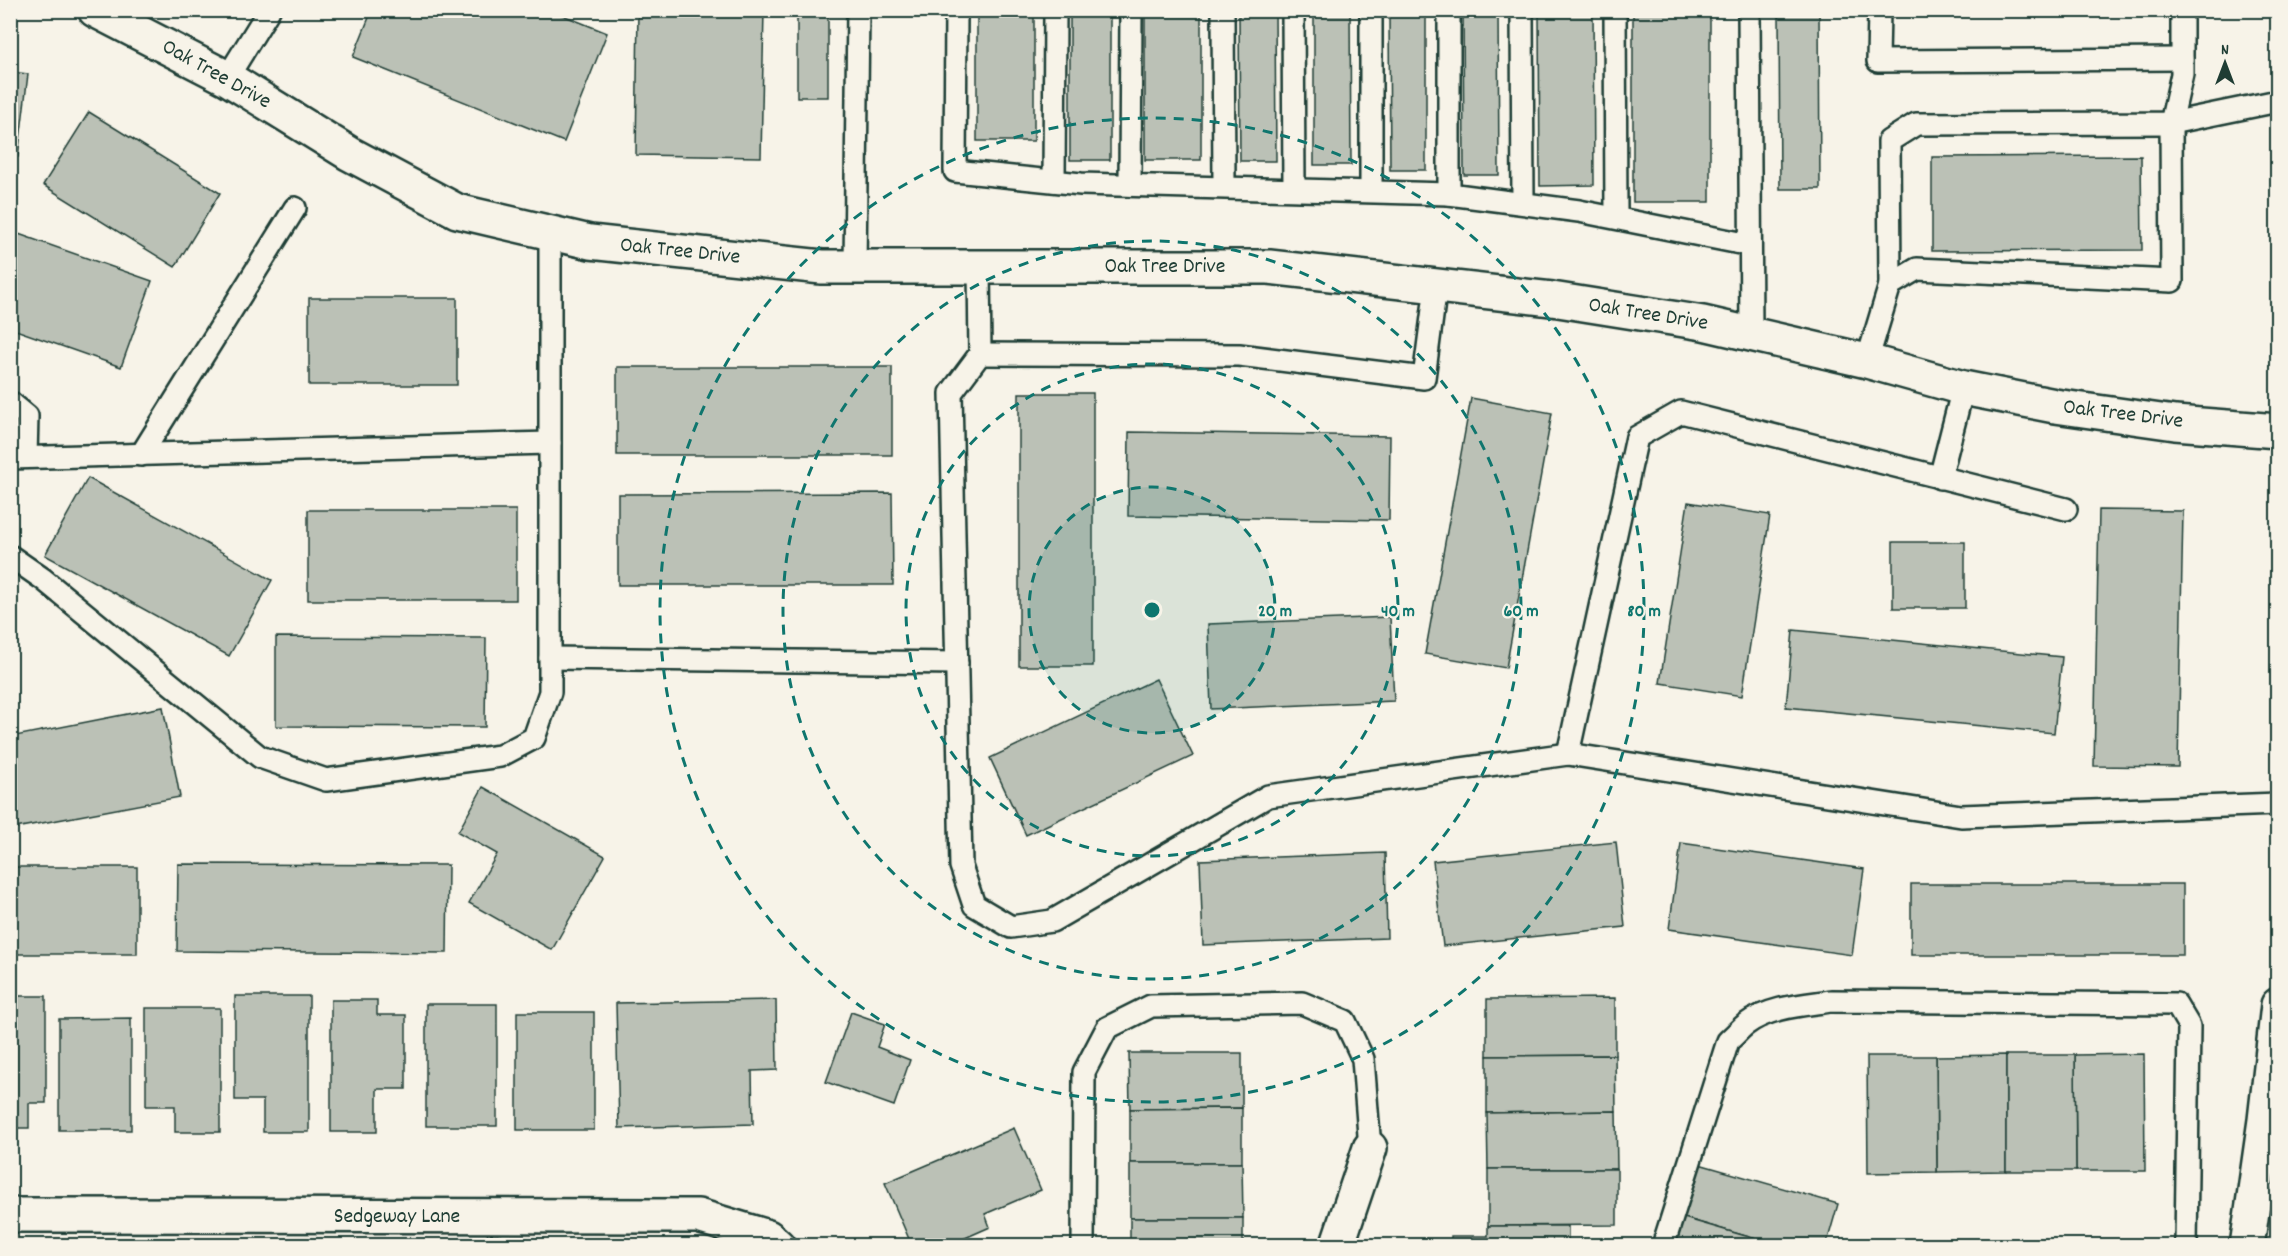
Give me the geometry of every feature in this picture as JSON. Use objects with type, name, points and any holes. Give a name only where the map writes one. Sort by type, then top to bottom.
[{"type":"street","name":"Oak Tree Drive","points":[[95,10],[132,19],[350,154],[457,211],[590,242],[822,267],[1269,267],[1552,299],[1703,323],[1867,361],[1963,388],[2055,406],[2175,423],[2277,431]]},
{"type":"street","points":[[2247,1245],[2265,1120],[2277,1005]]},
{"type":"street","points":[[1337,1245],[1370,1148]]},
{"type":"street","name":"Sedgeway Lane","points":[[10,1215],[388,1231],[698,1216],[768,1237],[778,1245]]},
{"type":"lane","points":[[227,78],[269,10]]},
{"type":"lane","points":[[855,267],[858,10]]},
{"type":"lane","points":[[956,10],[955,171],[1081,184],[1449,194],[1616,217],[1750,245]]},
{"type":"lane","points":[[1054,181],[1055,10]]},
{"type":"lane","points":[[1130,185],[1131,10]]},
{"type":"lane","points":[[1223,10],[1224,187]]},
{"type":"lane","points":[[1293,10],[1294,189]]},
{"type":"lane","points":[[1371,10],[1371,192]]},
{"type":"lane","points":[[1449,10],[1449,194]]},
{"type":"lane","points":[[1522,10],[1523,203]]},
{"type":"lane","points":[[1615,10],[1616,217]]},
{"type":"lane","points":[[1749,10],[1751,334]]},
{"type":"lane","points":[[1879,10],[1878,61],[2182,59]]},
{"type":"lane","points":[[1890,285],[1917,269],[2172,281],[2171,123],[2182,74],[2182,10]]},
{"type":"lane","points":[[1867,361],[1890,285],[1889,141],[1916,124],[2171,123],[2277,101]]},
{"type":"lane","points":[[141,454],[295,208]]},
{"type":"lane","points":[[10,556],[43,579],[260,757],[326,780],[500,756],[534,738],[550,692],[550,232]]},
{"type":"lane","points":[[979,267],[980,354],[951,393],[961,866],[974,905],[1011,927],[1052,921],[1268,796],[1568,754],[1961,816],[2277,804]]},
{"type":"lane","points":[[980,354],[1239,355],[1424,378],[1436,286]]},
{"type":"lane","points":[[1940,478],[1963,388]]},
{"type":"lane","points":[[10,402],[27,416],[18,457],[550,443]]},
{"type":"lane","points":[[1568,754],[1637,437],[1681,412],[2066,509]]},
{"type":"lane","points":[[550,658],[957,663]]},
{"type":"lane","points":[[1663,1245],[1728,1041],[1746,1024],[1763,1015],[1796,1006],[1831,1001],[2176,1004],[2188,1026],[2186,1245]]},
{"type":"lane","points":[[1083,1245],[1084,1072],[1107,1028],[1151,1006],[1302,1003],[1345,1021],[1363,1059],[1370,1148]]},
{"type":"building","points":[[372,10],[550,10],[607,33],[564,142],[353,57]]},
{"type":"building","points":[[638,10],[764,10],[761,157],[636,155]]},
{"type":"building","points":[[797,10],[828,10],[828,97],[797,97]]},
{"type":"building","points":[[977,10],[1034,10],[1034,141],[977,141]]},
{"type":"building","points":[[1070,10],[1110,10],[1110,160],[1070,160]]},
{"type":"building","points":[[1145,10],[1201,10],[1201,160],[1145,160]]},
{"type":"building","points":[[1239,10],[1275,10],[1276,161],[1240,161]]},
{"type":"building","points":[[1314,10],[1350,10],[1351,165],[1314,165]]},
{"type":"building","points":[[1389,10],[1426,10],[1426,170],[1390,170]]},
{"type":"building","points":[[1463,10],[1498,10],[1499,175],[1464,175]]},
{"type":"building","points":[[1539,10],[1593,10],[1594,185],[1540,186]]},
{"type":"building","points":[[1633,10],[1710,10],[1710,202],[1633,202]]},
{"type":"building","points":[[1779,10],[1819,10],[1820,189],[1780,189]]},
{"type":"building","points":[[10,72],[28,74],[18,157],[10,156]]},
{"type":"building","points":[[89,112],[220,193],[175,267],[43,185]]},
{"type":"building","points":[[2141,156],[2142,250],[1932,251],[1932,157]]},
{"type":"building","points":[[10,231],[152,281],[121,367],[10,328]]},
{"type":"building","points":[[309,298],[457,298],[457,385],[309,385]]},
{"type":"building","points":[[617,367],[892,367],[892,455],[617,455]]},
{"type":"building","points":[[1019,393],[1093,393],[1093,666],[1019,666]]},
{"type":"building","points":[[1471,398],[1552,413],[1506,668],[1425,654]]},
{"type":"building","points":[[1129,432],[1390,436],[1389,520],[1128,516]]},
{"type":"building","points":[[88,478],[272,580],[229,656],[45,555]]},
{"type":"building","points":[[892,493],[893,585],[618,585],[618,494]]},
{"type":"building","points":[[1688,502],[1770,515],[1742,696],[1660,683]]},
{"type":"building","points":[[308,510],[516,510],[516,600],[308,600]]},
{"type":"building","points":[[2099,510],[2183,511],[2178,767],[2094,766]]},
{"type":"building","points":[[1893,542],[1965,542],[1965,608],[1893,608]]},
{"type":"building","points":[[1390,617],[1394,701],[1211,709],[1208,624]]},
{"type":"building","points":[[1793,630],[2062,657],[2054,733],[1786,707]]},
{"type":"building","points":[[276,637],[486,638],[485,727],[276,726]]},
{"type":"building","points":[[1156,679],[1193,756],[1026,835],[990,758]]},
{"type":"building","points":[[163,707],[180,797],[10,829],[10,737]]},
{"type":"building","points":[[483,787],[605,856],[552,950],[469,903],[497,854],[458,832]]},
{"type":"building","points":[[1616,842],[1625,927],[1443,946],[1433,861]]},
{"type":"building","points":[[1681,843],[1864,869],[1852,955],[1669,929]]},
{"type":"building","points":[[1385,853],[1387,938],[1203,945],[1200,860]]},
{"type":"building","points":[[178,864],[448,865],[447,953],[177,951]]},
{"type":"building","points":[[10,867],[137,867],[137,954],[10,954]]},
{"type":"building","points":[[1911,884],[2183,884],[2183,955],[1911,955]]},
{"type":"building","points":[[10,996],[46,996],[46,1103],[29,1103],[29,1128],[10,1128]]},
{"type":"building","points":[[235,996],[309,996],[309,1132],[263,1132],[263,1100],[235,1100]]},
{"type":"building","points":[[1615,998],[1615,1055],[1487,1056],[1487,999]]},
{"type":"building","points":[[331,1000],[377,1000],[377,1015],[406,1015],[406,1089],[377,1089],[377,1132],[331,1132]]},
{"type":"building","points":[[776,1000],[777,1070],[752,1071],[753,1124],[619,1128],[616,1003]]},
{"type":"building","points":[[426,1004],[497,1004],[497,1126],[426,1126]]},
{"type":"building","points":[[146,1008],[220,1008],[220,1132],[175,1132],[175,1106],[146,1106]]},
{"type":"building","points":[[517,1012],[594,1012],[594,1130],[517,1130]]},
{"type":"building","points":[[851,1012],[885,1024],[877,1047],[910,1060],[894,1106],[826,1082]]},
{"type":"building","points":[[131,1018],[131,1130],[59,1130],[59,1019]]},
{"type":"building","points":[[1129,1053],[1242,1053],[1242,1108],[1130,1109]]},
{"type":"building","points":[[2144,1054],[2145,1171],[2076,1171],[2075,1055]]},
{"type":"building","points":[[1615,1055],[1616,1111],[1487,1113],[1487,1056]]},
{"type":"building","points":[[2006,1055],[2006,1171],[1937,1172],[1936,1056]]},
{"type":"building","points":[[2006,1055],[2075,1055],[2076,1171],[2006,1171]]},
{"type":"building","points":[[1867,1056],[1936,1056],[1937,1172],[1868,1173]]},
{"type":"building","points":[[1242,1108],[1242,1163],[1130,1163],[1130,1109]]},
{"type":"building","points":[[1616,1111],[1617,1169],[1488,1169],[1487,1113]]},
{"type":"building","points":[[1014,1128],[1041,1190],[985,1214],[990,1227],[947,1246],[912,1246],[885,1183]]},
{"type":"building","points":[[1692,1162],[1838,1204],[1826,1246],[1780,1246],[1677,1216]]},
{"type":"building","points":[[1130,1163],[1242,1163],[1243,1218],[1130,1218]]},
{"type":"building","points":[[1488,1169],[1617,1169],[1617,1225],[1488,1226]]},
{"type":"building","points":[[1677,1216],[1780,1246],[1668,1246]]},
{"type":"building","points":[[1130,1218],[1243,1218],[1243,1246],[1130,1246]]},
{"type":"building","points":[[1488,1226],[1568,1226],[1568,1246],[1451,1246],[1451,1236],[1488,1236]]}]
